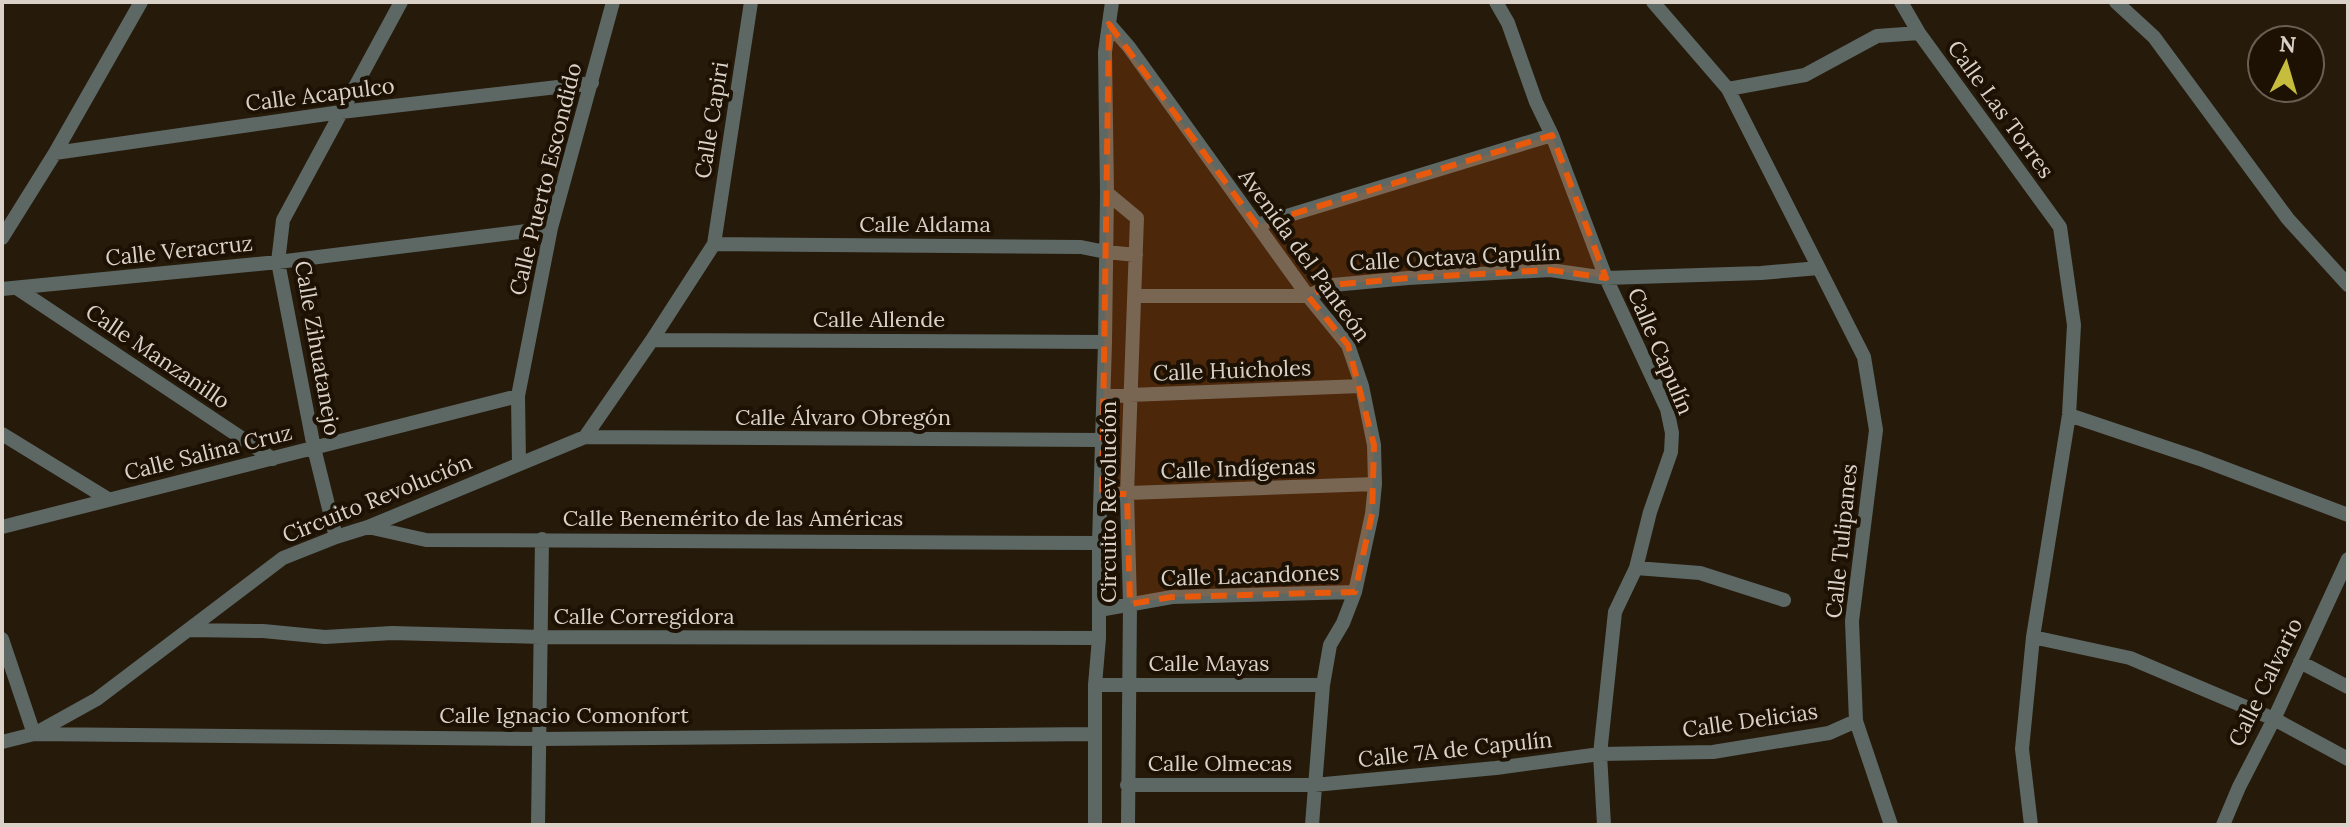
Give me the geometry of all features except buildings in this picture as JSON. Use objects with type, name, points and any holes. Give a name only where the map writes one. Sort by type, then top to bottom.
[{"type":"street","points":[[2,238],[55,153],[141,2]]},
{"type":"street","name":"Calle Zihuatanejo","points":[[336,537],[314,448],[278,262],[283,220],[401,2]]},
{"type":"street","name":"Calle Puerto Escondido","points":[[519,464],[518,396],[551,228],[613,2]]},
{"type":"street","name":"Calle Capiri","points":[[714,244],[751,2]]},
{"type":"street","name":"Circuito Revolución","points":[[1095,825],[1094,734],[1099,638],[1107,193],[1105,52],[1112,2]]},
{"type":"street","name":"Calle Capulín","points":[[1496,2],[1508,23],[1606,278],[1667,409],[1672,433],[1671,452],[1650,512],[1636,568],[1615,612],[1600,754],[1604,825]]},
{"type":"street","points":[[1653,2],[1728,89],[1819,268]]},
{"type":"street","points":[[1901,2],[1919,33]]},
{"type":"street","points":[[2116,2],[2154,37],[2288,219],[2348,285]]},
{"type":"street","name":"Avenida del Panteón","points":[[1109,24],[1129,47],[1308,296],[1348,345],[1362,386],[1374,445],[1375,484],[1368,538],[1355,592],[1330,645],[1323,685],[1312,825]]},
{"type":"street","name":"Calle Las Torres","points":[[1728,89],[1805,75],[1877,36],[1919,33],[2060,227],[2074,325],[2069,415],[2033,637],[2022,749],[2031,825]]},
{"type":"street","name":"Calle Acapulco","points":[[55,153],[341,112],[592,83]]},
{"type":"street","points":[[1257,225],[1552,135]]},
{"type":"street","name":"Circuito Revolución","points":[[1107,193],[1137,218],[1127,494],[1130,604],[1128,825]]},
{"type":"street","name":"Calle Veracruz","points":[[2,289],[278,262],[551,228]]},
{"type":"street","points":[[585,437],[714,244]]},
{"type":"street","name":"Calle Aldama","points":[[714,244],[1081,247],[1136,255]]},
{"type":"street","name":"Calle Octava Capulín","points":[[1135,296],[1308,296],[1333,285],[1550,270],[1606,278],[1819,268]]},
{"type":"street","name":"Calle Tulipanes","points":[[1819,268],[1864,357],[1876,430],[1852,621],[1856,721],[1891,825]]},
{"type":"street","name":"Calle Manzanillo","points":[[18,289],[273,459]]},
{"type":"street","name":"Calle Allende","points":[[652,340],[1105,342]]},
{"type":"street","name":"Calle Huicholes","points":[[1104,396],[1362,386]]},
{"type":"street","name":"Calle Salina Cruz","points":[[2,527],[518,396]]},
{"type":"street","points":[[2069,415],[2200,459],[2348,515]]},
{"type":"street","points":[[2,434],[108,499]]},
{"type":"street","name":"Circuito Revolución","points":[[2,742],[34,734],[97,699],[283,558],[368,527],[585,437]]},
{"type":"street","name":"Calle Álvaro Obregón","points":[[585,437],[1101,440]]},
{"type":"street","name":"Calle Indígenas","points":[[1102,494],[1375,484]]},
{"type":"street","name":"Calle Benemérito de las Américas","points":[[368,527],[426,540],[1099,543]]},
{"type":"street","points":[[538,825],[542,539]]},
{"type":"street","name":"Calle Calvario","points":[[2223,825],[2348,559]]},
{"type":"street","points":[[1636,568],[1700,573],[1784,600]]},
{"type":"street","name":"Calle Lacandones","points":[[1099,610],[1172,597],[1355,592]]},
{"type":"street","name":"Calle Corregidora","points":[[189,630],[263,631],[325,637],[392,633],[541,637],[1099,638]]},
{"type":"street","points":[[2033,637],[2130,658],[2274,719],[2348,759]]},
{"type":"street","points":[[2,639],[34,734]]},
{"type":"street","points":[[2300,662],[2348,687]]},
{"type":"street","name":"Calle Mayas","points":[[1095,685],[1323,685]]},
{"type":"street","name":"Calle Delicias","points":[[1600,754],[1713,752],[1829,733],[1856,721]]},
{"type":"street","name":"Calle Ignacio Comonfort","points":[[34,734],[539,739],[1094,734]]},
{"type":"street","name":"Calle 7A de Capulín","points":[[1314,785],[1496,768],[1600,754]]},
{"type":"street","name":"Calle Olmecas","points":[[1127,785],[1314,785]]},
{"type":"highlighted area","points":[[1109,24],[1257,225],[1552,135],[1606,278],[1550,270],[1408,278],[1333,285],[1308,296],[1348,345],[1374,445],[1372,514],[1355,592],[1172,597],[1130,604],[1127,494],[1102,494]]}]
